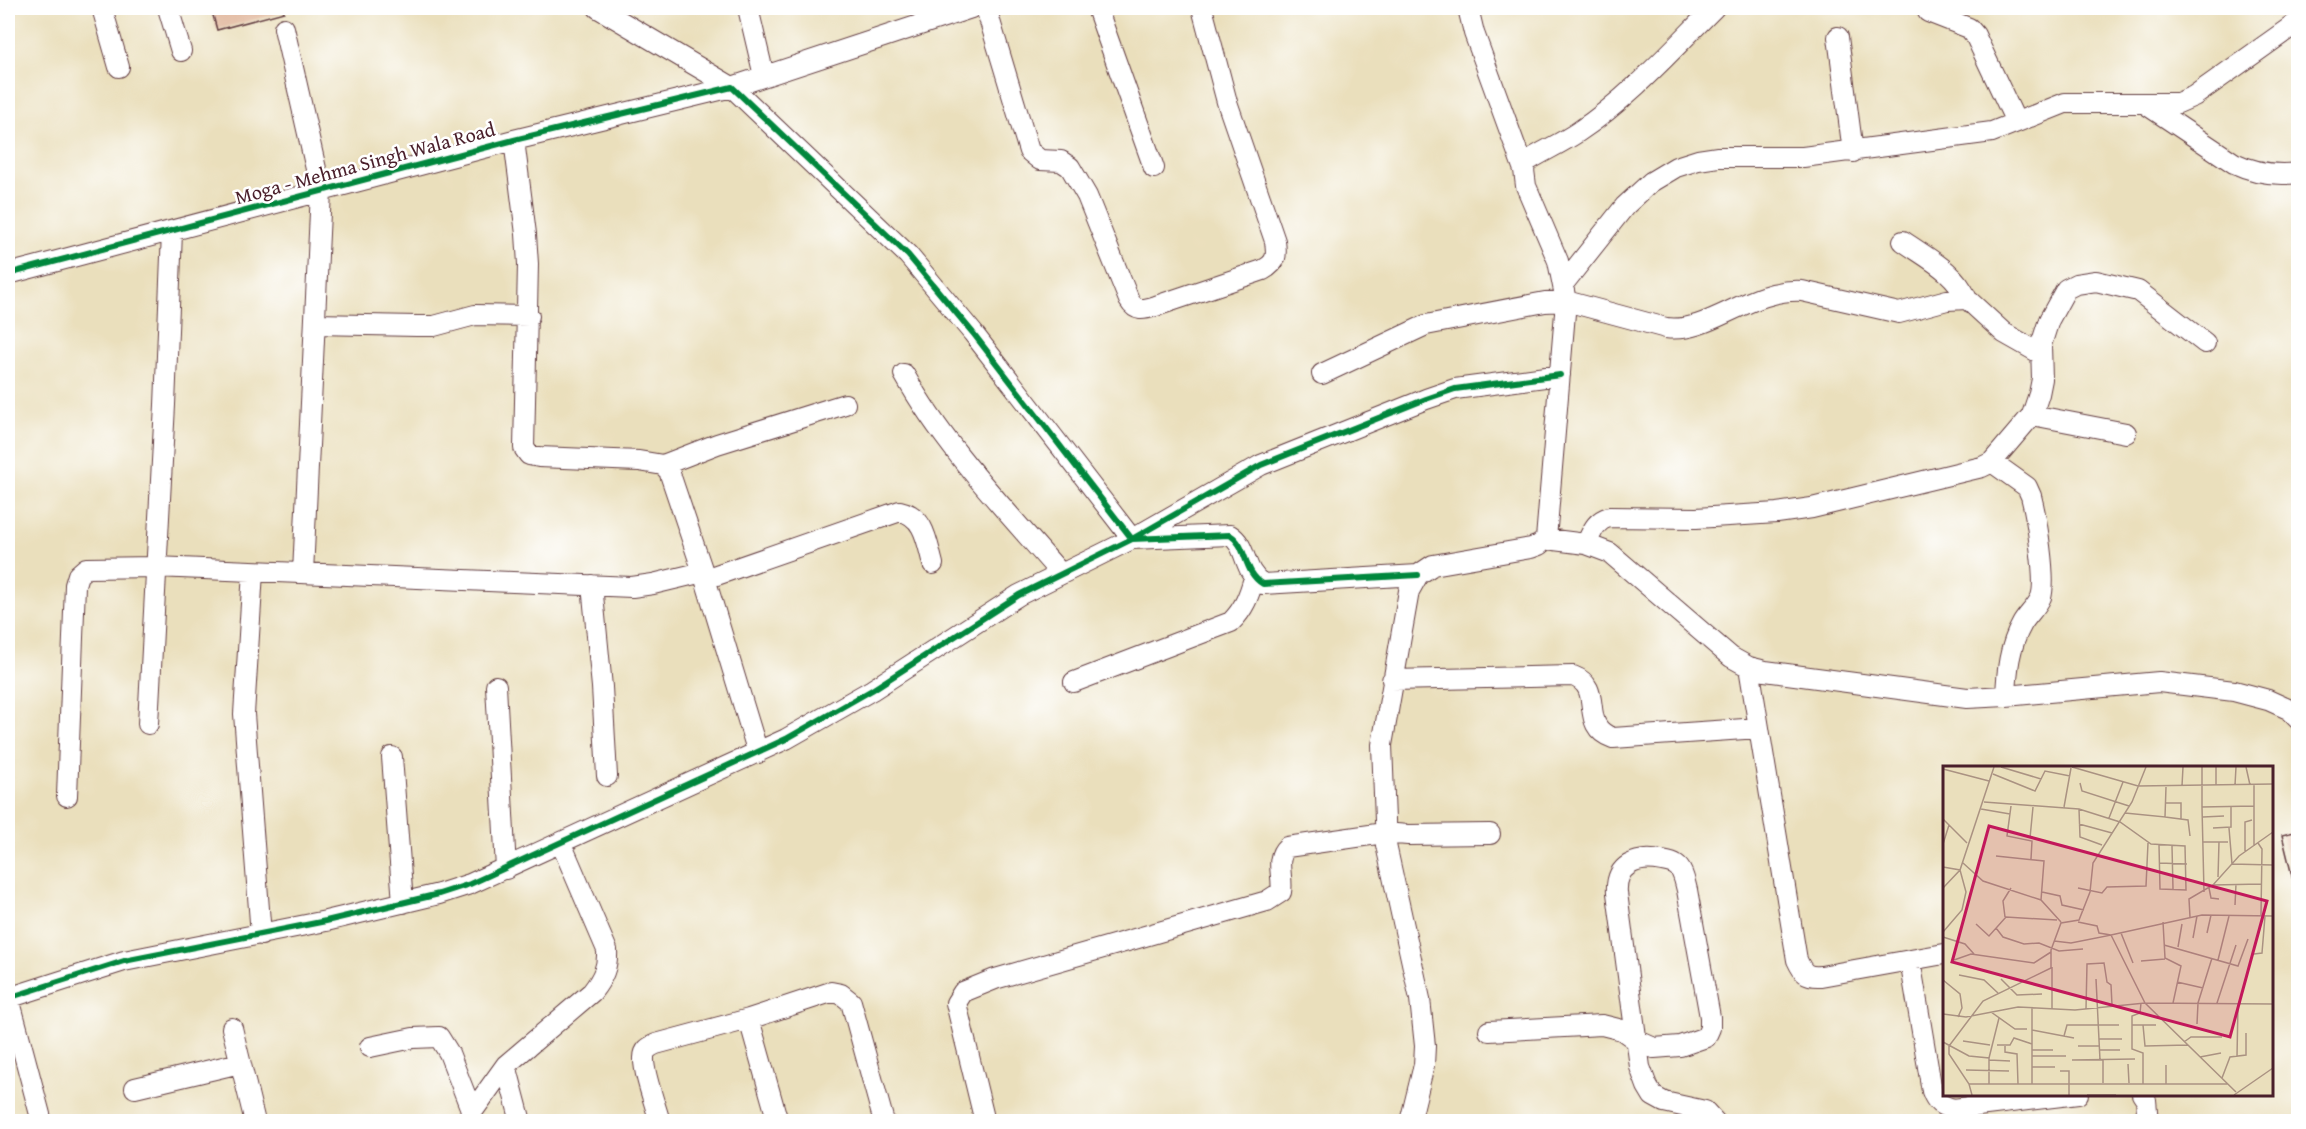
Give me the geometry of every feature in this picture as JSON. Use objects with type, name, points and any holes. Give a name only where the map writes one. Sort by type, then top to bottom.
[{"type":"street","points":[[102,8],[119,67]]},
{"type":"street","points":[[168,8],[181,51]]},
{"type":"street","points":[[598,8],[732,87],[908,255],[973,333],[1132,539]]},
{"type":"street","points":[[748,8],[764,76]]},
{"type":"street","name":"Moga - Mehma Singh Wala Road","points":[[8,270],[172,232],[514,140],[732,87],[971,8]]},
{"type":"street","points":[[986,8],[1029,151],[1040,160],[1061,161],[1070,167],[1087,196],[1129,300],[1133,307],[1139,310],[1263,270],[1273,264],[1276,258],[1275,241],[1227,102],[1202,8]]},
{"type":"street","points":[[1097,8],[1154,168]]},
{"type":"street","points":[[1410,1122],[1424,1065],[1425,1046],[1419,999],[1384,833],[1382,745],[1392,680],[1409,591],[1418,575],[1432,565],[1531,548],[1546,539],[1565,292],[1558,261],[1526,186],[1524,170],[1474,33],[1468,8]]},
{"type":"street","points":[[1524,170],[1526,162],[1578,132],[1643,79],[1714,8]]},
{"type":"street","points":[[1928,12],[1970,28],[2016,123]]},
{"type":"street","points":[[1565,292],[1625,206],[1651,182],[1676,167],[1718,157],[1803,157],[1992,132],[2065,103],[2178,103],[2194,96],[2298,22]]},
{"type":"street","points":[[284,28],[321,191],[303,573]]},
{"type":"street","points":[[1838,37],[1853,152]]},
{"type":"street","points":[[2144,103],[2217,154],[2250,171],[2270,175],[2298,173]]},
{"type":"street","points":[[514,140],[526,234],[528,316],[523,436],[524,448],[529,455],[639,461],[663,465],[717,444],[845,404]]},
{"type":"street","points":[[148,724],[172,232]]},
{"type":"street","points":[[1902,242],[1953,276],[1961,284],[1967,299],[2004,333],[2041,354]]},
{"type":"street","points":[[1586,544],[1593,528],[1601,519],[1608,517],[1696,518],[1778,513],[1812,508],[1969,471],[1992,462],[2032,415],[2041,387],[2041,345],[2049,320],[2066,289],[2076,284],[2096,281],[2138,291],[2205,343]]},
{"type":"street","points":[[1322,374],[1426,325],[1506,308],[1565,292],[1666,328],[1679,330],[1700,324],[1750,301],[1789,291],[1802,291],[1899,313],[1947,300],[1967,299]]},
{"type":"street","points":[[315,324],[434,326],[475,315],[528,316]]},
{"type":"street","points":[[904,374],[921,405],[952,447],[1061,574]]},
{"type":"street","points":[[42,1122],[8,998],[124,961],[261,935],[440,894],[506,869],[758,753],[872,690],[1019,595],[1132,539],[1261,465],[1455,389],[1560,375]]},
{"type":"street","points":[[2032,415],[2126,433]]},
{"type":"street","points":[[1992,462],[2027,487],[2031,496],[2043,583],[2040,601],[2027,616],[2014,641],[2008,664],[2006,696]]},
{"type":"street","points":[[663,465],[674,483],[758,753]]},
{"type":"street","points":[[67,796],[75,585],[78,575],[86,568],[156,567],[633,587],[704,576],[900,511],[909,513],[918,520],[933,564]]},
{"type":"street","points":[[1132,539],[1230,535],[1238,540],[1254,579],[1263,584],[1418,575]]},
{"type":"street","points":[[1546,539],[1602,548],[1621,560],[1731,657],[1749,667],[1967,698],[2159,682],[2234,691],[2268,700],[2288,710],[2298,719]]},
{"type":"street","points":[[254,572],[244,714],[261,935]]},
{"type":"street","points":[[1074,681],[1231,622],[1247,601],[1254,579]]},
{"type":"street","points":[[592,585],[607,776]]},
{"type":"street","points":[[1749,667],[1797,960],[1802,972],[1810,976],[1821,976],[1943,954]]},
{"type":"street","points":[[1392,680],[1573,676],[1582,680],[1589,689],[1595,724],[1599,732],[1612,738],[1759,729]]},
{"type":"street","points":[[496,686],[506,869]]},
{"type":"street","points":[[392,757],[403,903]]},
{"type":"street","points":[[985,1122],[956,1003],[963,992],[995,979],[1267,901],[1281,892],[1283,885],[1280,860],[1281,853],[1287,847],[1384,833],[1490,834]]},
{"type":"street","points":[[468,1117],[506,1065],[592,992],[601,981],[607,964],[607,950],[561,843]]},
{"type":"street","points":[[1489,1031],[1602,1025],[1622,1030],[1636,1040],[1654,1048],[1680,1046],[1706,1036],[1710,1028],[1710,1017],[1682,874],[1678,867],[1669,862],[1653,859],[1638,861],[1628,865],[1616,881],[1636,1040],[1640,1067],[1653,1096],[1664,1102],[1705,1111],[1715,1122]]},
{"type":"street","points":[[1910,960],[1932,1091],[1935,1100],[1942,1107],[1953,1109],[2069,1096]]},
{"type":"street","points":[[660,1122],[645,1067],[644,1057],[647,1049],[656,1044],[749,1019],[831,992],[841,993],[850,1002],[884,1122]]},
{"type":"street","points":[[749,1019],[778,1122]]},
{"type":"street","points":[[231,1028],[255,1122]]},
{"type":"street","points":[[370,1047],[413,1038],[439,1037],[449,1053],[468,1117]]},
{"type":"street","points":[[135,1088],[240,1063]]},
{"type":"street","points":[[506,1065],[521,1122]]},
{"type":"street","points":[[2143,1096],[2146,1100],[2148,1122]]},
{"type":"building","points":[[211,8],[284,8],[284,12],[217,30]]},
{"type":"building","points":[[2298,831],[2298,879],[2293,880],[2282,835]]},
{"type":"cycle path","points":[[8,274],[514,140],[732,87],[908,255],[973,333],[1132,539],[1261,465],[1426,399],[1455,389],[1560,375]]},
{"type":"cycle path","points":[[8,998],[124,961],[326,921],[439,894],[470,884],[786,739],[872,690],[1019,595],[1132,539],[1230,535],[1240,545],[1256,579],[1263,584],[1418,575]]}]
